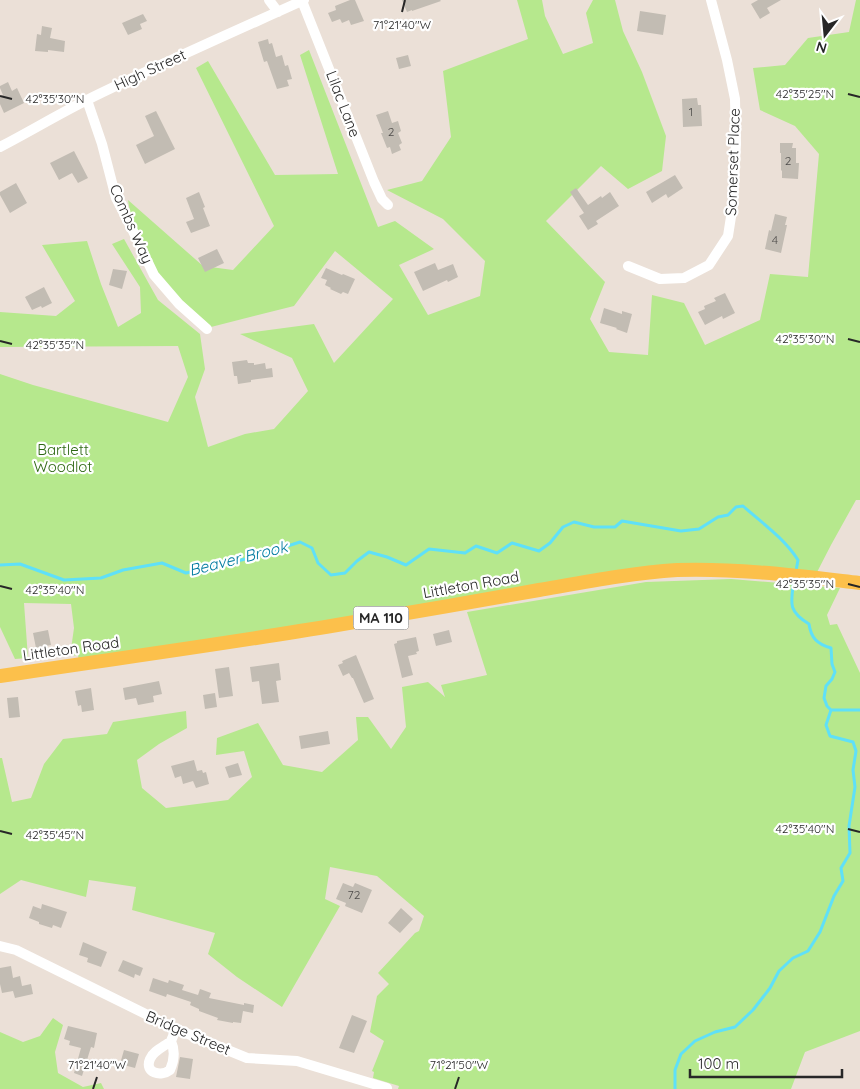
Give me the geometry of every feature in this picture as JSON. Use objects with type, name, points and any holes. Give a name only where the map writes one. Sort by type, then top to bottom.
[{"type":"main road","name":"Littleton Road","points":[[0,676],[336,626],[576,583],[638,574],[704,570],[763,572],[860,583]]},
{"type":"street","points":[[269,0],[278,12]]},
{"type":"street","name":"High Street","points":[[0,147],[87,100],[303,0]]},
{"type":"street","name":"Lilac Lane","points":[[303,0],[374,182],[382,199],[388,205]]},
{"type":"street","name":"Somerset Place","points":[[628,266],[660,280],[684,278],[709,265],[728,236],[733,204],[736,142],[735,99],[727,60],[710,0]]},
{"type":"street","name":"Combs Way","points":[[87,100],[102,144],[116,198],[134,231],[154,275],[179,304],[207,328]]},
{"type":"street","name":"Bridge Street","points":[[0,946],[16,950],[176,1029],[248,1058],[297,1061],[387,1088]]},
{"type":"street","points":[[172,1041],[176,1029]]},
{"type":"green space","name":"Bartlett Woodlot","points":[[517,0],[542,0],[545,16],[563,54],[593,43],[586,13],[593,0],[615,0],[623,31],[642,72],[666,136],[662,171],[628,189],[601,166],[546,221],[605,282],[590,319],[609,352],[648,355],[652,295],[684,303],[705,345],[760,320],[770,274],[808,277],[819,154],[795,126],[760,110],[753,68],[785,65],[808,38],[849,32],[856,0],[860,0],[860,500],[856,500],[814,578],[704,570],[79,663],[78,655],[70,656],[74,628],[71,604],[24,603],[28,658],[15,659],[0,627],[0,374],[33,385],[168,422],[188,377],[178,346],[0,347],[0,312],[56,316],[75,301],[42,245],[87,241],[118,327],[141,313],[140,287],[112,244],[124,239],[158,300],[200,334],[205,369],[195,397],[208,447],[245,434],[274,429],[308,391],[292,358],[240,334],[314,324],[334,363],[393,299],[335,251],[294,306],[211,327],[154,275],[133,231],[128,200],[203,266],[233,270],[274,226],[196,68],[208,61],[275,175],[338,174],[300,55],[309,50],[378,227],[395,221],[434,249],[399,265],[428,315],[480,296],[485,261],[443,219],[387,190],[422,181],[451,137],[443,71],[528,39]]},
{"type":"green space","points":[[731,579],[840,588],[827,615],[830,625],[837,624],[860,673],[860,1031],[805,1052],[791,1089],[398,1089],[399,1086],[373,1078],[374,1072],[372,1071],[384,1041],[370,1032],[377,996],[389,984],[378,973],[419,931],[424,916],[377,876],[330,867],[325,899],[340,906],[282,1007],[237,977],[208,954],[215,933],[132,910],[136,887],[89,880],[86,897],[21,880],[0,894],[0,758],[2,758],[12,802],[31,798],[44,764],[63,739],[107,734],[113,722],[186,711],[187,728],[159,744],[137,760],[142,788],[166,808],[228,800],[252,777],[244,751],[216,755],[217,738],[258,723],[283,765],[322,772],[358,740],[356,717],[368,717],[391,749],[406,727],[402,687],[428,682],[445,697],[441,685],[487,675],[467,612],[646,582]]},
{"type":"green space","points":[[53,1018],[63,1025],[55,1052],[58,1073],[83,1087],[101,1083],[104,1089],[0,1089],[0,1032],[23,1042],[40,1036]]},
{"type":"building","points":[[355,0],[364,21],[351,25],[349,20],[342,23],[340,19],[332,22],[328,13],[336,10],[335,6]]},
{"type":"building","points":[[402,0],[440,0],[441,1],[407,12]]},
{"type":"building","points":[[758,0],[781,0],[767,8],[770,13],[760,19],[751,4]]},
{"type":"building","points":[[640,11],[666,15],[663,35],[637,31]]},
{"type":"building","points":[[143,14],[147,21],[140,24],[142,29],[128,35],[122,23]]},
{"type":"building","points":[[42,26],[52,28],[50,38],[65,41],[64,52],[35,51],[37,34],[41,35]]},
{"type":"building","points":[[268,39],[269,44],[272,43],[276,57],[282,55],[285,66],[288,65],[292,79],[287,80],[289,86],[277,89],[267,61],[264,62],[258,42]]},
{"type":"building","points":[[408,55],[411,66],[399,69],[396,58]]},
{"type":"building","points":[[8,82],[12,91],[17,88],[24,103],[4,113],[0,104],[0,97],[3,95],[0,86]]},
{"type":"building","points":[[697,98],[698,105],[701,105],[702,126],[683,127],[682,99]]},
{"type":"building","points":[[156,111],[175,149],[145,164],[136,145],[154,136],[145,116]]},
{"type":"building","points":[[388,111],[392,123],[398,121],[401,131],[398,133],[402,143],[399,145],[401,150],[392,154],[390,147],[387,148],[376,115]]},
{"type":"building","points":[[780,143],[793,143],[792,148],[796,148],[796,163],[799,163],[798,179],[782,178]]},
{"type":"building","points":[[74,151],[88,178],[78,183],[72,173],[59,180],[50,163]]},
{"type":"building","points":[[675,175],[683,188],[668,198],[666,194],[652,203],[646,192]]},
{"type":"building","points":[[16,183],[27,203],[10,213],[0,192]]},
{"type":"building","points":[[576,188],[588,205],[610,192],[619,206],[596,221],[598,224],[588,230],[579,216],[584,213],[570,192]]},
{"type":"building","points":[[199,192],[210,226],[191,233],[186,222],[194,219],[186,198]]},
{"type":"building","points":[[775,214],[787,217],[781,253],[765,249]]},
{"type":"building","points":[[217,249],[224,263],[205,272],[198,258]]},
{"type":"building","points":[[435,263],[438,270],[453,264],[458,277],[423,291],[414,272]]},
{"type":"building","points":[[326,268],[355,279],[348,294],[343,292],[341,294],[325,285],[327,280],[321,278]]},
{"type":"building","points":[[113,269],[127,271],[122,289],[109,285]]},
{"type":"building","points":[[44,287],[52,303],[32,310],[25,297]]},
{"type":"building","points":[[725,293],[735,313],[723,319],[722,316],[705,325],[698,312],[705,309],[704,306],[716,301],[714,298]]},
{"type":"building","points":[[604,308],[622,314],[622,311],[632,314],[627,333],[600,323]]},
{"type":"building","points":[[247,360],[248,363],[254,363],[254,365],[265,363],[266,369],[272,368],[273,377],[238,384],[237,376],[234,376],[232,362]]},
{"type":"building","points":[[48,630],[51,645],[36,648],[33,633]]},
{"type":"building","points":[[449,630],[452,642],[436,646],[433,634]]},
{"type":"building","points":[[416,637],[419,651],[416,652],[417,654],[408,656],[413,675],[402,678],[394,644],[397,641]]},
{"type":"building","points":[[356,655],[374,699],[364,703],[353,678],[349,673],[343,676],[338,665],[343,663],[342,661]]},
{"type":"building","points":[[279,663],[281,680],[276,681],[279,702],[262,704],[259,681],[252,682],[250,667]]},
{"type":"building","points":[[229,667],[233,696],[219,698],[215,669]]},
{"type":"building","points":[[159,681],[162,694],[153,696],[154,702],[138,705],[136,698],[125,700],[123,688]]},
{"type":"building","points":[[91,688],[94,710],[82,712],[81,705],[78,706],[75,691]]},
{"type":"building","points":[[215,693],[217,707],[205,709],[203,695]]},
{"type":"building","points":[[18,697],[20,717],[9,718],[7,698]]},
{"type":"building","points":[[328,731],[330,744],[301,749],[299,736]]},
{"type":"building","points":[[194,760],[197,771],[202,770],[203,773],[206,772],[209,784],[196,788],[193,781],[183,784],[181,776],[175,778],[171,766]]},
{"type":"building","points":[[238,763],[242,775],[229,778],[225,767]]},
{"type":"building","points":[[343,883],[353,887],[355,883],[372,890],[362,913],[345,906],[346,903],[336,899]]},
{"type":"building","points":[[42,904],[67,912],[61,928],[53,925],[52,928],[39,924],[39,922],[29,918],[33,906],[41,909]]},
{"type":"building","points":[[401,908],[413,919],[400,933],[388,923]]},
{"type":"building","points":[[83,942],[107,952],[101,967],[87,962],[88,958],[79,955]]},
{"type":"building","points":[[123,960],[143,968],[140,976],[135,974],[134,978],[118,971]]},
{"type":"building","points":[[11,966],[13,978],[20,976],[22,986],[31,984],[33,994],[15,998],[13,991],[2,993],[0,968]]},
{"type":"building","points":[[153,978],[168,983],[169,980],[184,985],[182,990],[198,995],[200,989],[211,993],[209,998],[244,1005],[244,1003],[254,1005],[253,1013],[243,1011],[241,1023],[217,1020],[218,1018],[199,1011],[199,1009],[190,1005],[191,1002],[167,994],[166,997],[149,991]]},
{"type":"building","points":[[352,1015],[367,1021],[354,1053],[339,1048]]},
{"type":"building","points":[[68,1026],[97,1033],[94,1048],[91,1047],[82,1076],[74,1073],[81,1048],[69,1045],[70,1041],[64,1039]]},
{"type":"building","points":[[124,1050],[139,1054],[135,1068],[120,1064]]},
{"type":"building","points":[[180,1057],[193,1059],[190,1079],[176,1077]]},
{"type":"waterway","name":"Beaver Brook","points":[[0,565],[20,564],[64,580],[101,578],[123,570],[162,563],[186,573],[254,557],[300,542],[312,548],[318,563],[331,575],[345,573],[369,552],[406,565],[429,549],[465,553],[476,546],[497,553],[512,543],[539,551],[550,543],[563,527],[574,522],[594,527],[615,527],[622,521],[681,531],[699,529],[718,517],[728,515],[736,507],[743,506],[772,531],[792,552],[798,560],[796,571]]},
{"type":"waterway","name":"Beaver Brook","points":[[794,580],[792,600],[794,610],[797,615],[809,624],[811,633],[816,640],[822,645],[831,648],[832,664],[835,672],[826,686],[824,698],[827,706],[831,710],[860,710]]},
{"type":"waterway","points":[[675,1089],[675,1070],[681,1054],[695,1041],[715,1032],[735,1027],[753,1010],[770,988],[779,971],[793,958],[808,951],[820,932],[834,896],[843,881],[841,868],[850,853],[849,826],[855,787],[853,770],[856,751],[853,742],[830,736],[826,725],[831,710]]}]
